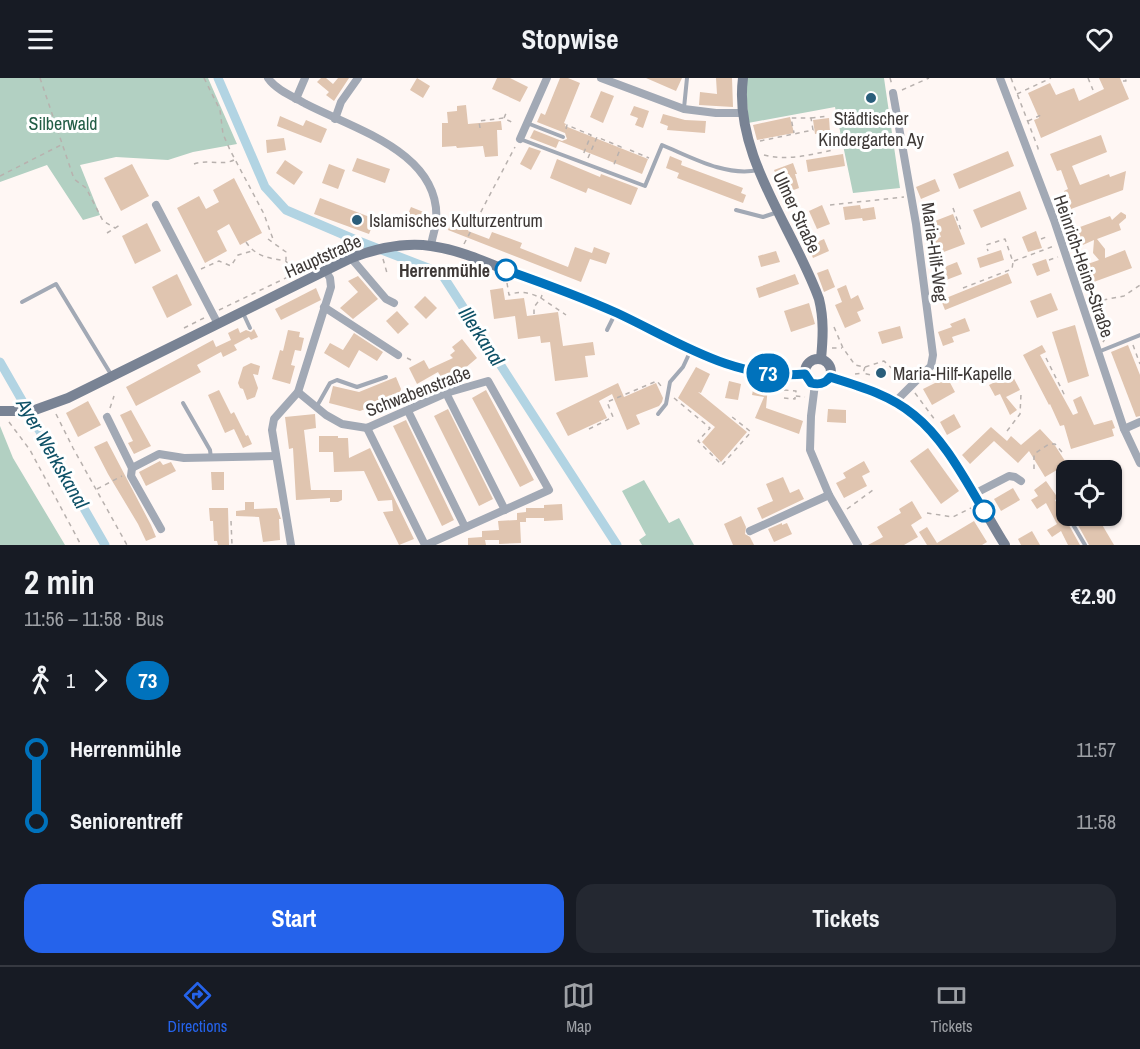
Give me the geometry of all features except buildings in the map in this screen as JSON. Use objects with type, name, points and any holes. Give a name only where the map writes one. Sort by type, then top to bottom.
[{"type":"main road","name":"Ulmer Straße","points":[[743,78],[742,113],[749,143],[759,170],[819,299],[823,339],[821,359]]},
{"type":"main road","name":"Hauptstraße","points":[[7,412],[47,407],[355,257],[377,249],[409,246],[430,246],[460,252],[616,313],[690,351],[726,365],[752,371],[805,374]]},
{"type":"main road","points":[[814,359],[821,359],[830,368],[830,377],[824,383],[816,384],[808,380],[805,374],[808,363],[814,359]]},
{"type":"main road","points":[[830,377],[867,389],[895,402],[914,415],[946,450],[1005,545]]},
{"type":"street","points":[[268,78],[272,84],[296,99],[406,155],[421,172],[432,194],[436,223],[430,246]]},
{"type":"street","points":[[296,99],[305,78]]},
{"type":"street","points":[[334,119],[341,102],[358,78]]},
{"type":"street","points":[[520,139],[547,78]]},
{"type":"street","points":[[601,78],[684,109],[742,113]]},
{"type":"street","name":"Heinrich-Heine-Straße","points":[[1000,78],[1061,243],[1124,429],[1140,463]]},
{"type":"street","name":"Maria-Hilf-Weg","points":[[893,93],[912,196],[933,355],[930,366],[895,402]]},
{"type":"street","points":[[156,205],[218,324]]},
{"type":"street","points":[[355,257],[386,299],[394,303]]},
{"type":"street","points":[[291,545],[272,430],[274,419],[298,392],[331,287],[326,270]]},
{"type":"street","points":[[324,307],[398,355]]},
{"type":"street","name":"Schwabenstraße","points":[[298,392],[326,416],[342,424],[367,428],[446,393],[488,381],[549,490],[505,510]]},
{"type":"street","points":[[816,384],[812,398],[810,450],[829,495],[858,545]]},
{"type":"street","points":[[367,428],[425,545],[505,510],[446,393]]},
{"type":"street","points":[[408,411],[465,527]]},
{"type":"street","points":[[107,417],[132,468],[131,476],[161,529]]},
{"type":"street","points":[[1124,429],[1140,422]]},
{"type":"street","points":[[132,468],[159,454],[184,459],[276,456]]},
{"type":"street","points":[[977,499],[1009,476],[1021,481]]},
{"type":"street","points":[[750,531],[829,495]]},
{"type":"lane","points":[[684,109],[687,78]]},
{"type":"lane","points":[[525,126],[562,137]]},
{"type":"lane","points":[[520,139],[645,186],[662,146],[711,165],[735,171],[759,170]]},
{"type":"lane","points":[[736,210],[763,217],[779,212]]},
{"type":"lane","points":[[22,302],[56,284],[112,377]]},
{"type":"lane","points":[[243,312],[250,328]]},
{"type":"lane","points":[[608,330],[616,313]]},
{"type":"lane","points":[[1097,353],[1140,335]]},
{"type":"lane","points":[[658,414],[666,404],[670,382],[683,367],[690,351]]},
{"type":"lane","points":[[316,406],[330,382],[337,380],[357,387],[386,377]]},
{"type":"lane","points":[[183,402],[210,450],[211,458]]},
{"type":"lane","points":[[1074,526],[1085,545]]},
{"type":"path","points":[[40,78],[74,179],[86,188],[103,221],[115,228]]},
{"type":"path","points":[[204,78],[220,110],[223,134],[264,214],[274,243]]},
{"type":"path","points":[[893,93],[928,78]]},
{"type":"path","points":[[1011,78],[1038,148],[1037,154],[1029,158]]},
{"type":"path","points":[[1017,94],[1051,78]]},
{"type":"path","points":[[1088,78],[1093,90]]},
{"type":"path","points":[[1124,81],[1126,81],[1125,78]]},
{"type":"path","points":[[504,118],[507,111]]},
{"type":"path","points":[[1028,121],[1041,115]]},
{"type":"path","points":[[794,133],[791,118],[828,116]]},
{"type":"path","points":[[480,128],[479,121],[504,118],[525,126]]},
{"type":"path","points":[[749,143],[813,130],[811,118]]},
{"type":"path","points":[[562,137],[567,125],[591,135],[581,162]]},
{"type":"path","points":[[586,164],[597,137],[621,147],[611,173]]},
{"type":"path","points":[[460,252],[520,139]]},
{"type":"path","points":[[0,176],[62,145]]},
{"type":"path","points":[[630,150],[656,160]]},
{"type":"path","points":[[754,157],[763,155],[779,159],[791,158],[833,150]]},
{"type":"path","points":[[194,164],[210,161],[229,163],[235,160]]},
{"type":"path","points":[[830,205],[912,196]]},
{"type":"path","points":[[953,208],[962,230]]},
{"type":"path","points":[[107,233],[120,225]]},
{"type":"path","points":[[268,239],[286,252],[286,261],[299,284]]},
{"type":"path","points":[[963,288],[1012,269],[1013,262],[1005,239],[987,245],[988,251]]},
{"type":"path","points":[[246,242],[252,251],[266,258],[286,261]]},
{"type":"path","points":[[1013,262],[1061,243]]},
{"type":"path","points":[[1004,252],[1009,250]]},
{"type":"path","points":[[192,274],[219,261],[231,266],[238,255],[252,251]]},
{"type":"path","points":[[383,259],[387,273]]},
{"type":"path","points":[[510,271],[507,280],[509,295],[529,293],[541,298],[566,315]]},
{"type":"path","points":[[1097,353],[1108,334],[1100,307],[1103,300],[1124,296],[1140,285]]},
{"type":"path","points":[[534,314],[534,307],[546,286]]},
{"type":"path","points":[[1131,339],[1140,364]]},
{"type":"path","points":[[1046,358],[1065,396]]},
{"type":"path","points":[[865,367],[863,373],[871,375]]},
{"type":"path","points":[[589,429],[613,417],[607,402],[657,381],[660,386],[670,382]]},
{"type":"path","points":[[784,390],[796,391],[795,399],[784,398]]},
{"type":"path","points":[[668,394],[710,428],[698,441],[722,465],[751,432],[731,416]]},
{"type":"path","points":[[1007,431],[1020,414],[1021,394]]},
{"type":"path","points":[[107,417],[114,396]]},
{"type":"path","points":[[795,396],[812,398]]},
{"type":"path","points":[[47,407],[73,448],[127,545]]},
{"type":"path","points":[[7,412],[9,424],[30,450],[81,545]]},
{"type":"path","points":[[1034,469],[1034,454],[1049,444],[1055,444],[1062,452]]},
{"type":"path","points":[[96,489],[117,479],[132,468]]},
{"type":"path","points":[[840,515],[873,490]]},
{"type":"path","points":[[927,513],[953,517],[977,499]]},
{"type":"path","points":[[231,521],[232,545]]},
{"type":"green space","name":"Silberwald","points":[[0,78],[208,78],[237,144],[193,152],[168,160],[116,157],[80,165],[100,215],[83,220],[47,165],[0,182]]},
{"type":"green space","points":[[746,78],[884,78],[900,188],[853,193],[835,107],[748,123]]},
{"type":"green space","points":[[0,426],[13,458],[65,545],[0,545]]},
{"type":"green space","points":[[644,480],[669,523],[679,518],[694,545],[642,545],[639,540],[646,535],[622,491]]},
{"type":"waterway","name":"Illerkanal","points":[[218,78],[265,187],[286,210],[441,273],[617,545]]},
{"type":"waterway","name":"Ayer Werkskanal","points":[[0,362],[105,545]]},
{"type":"bus line","name":"73","points":[[506,270],[616,313],[690,351],[726,365],[758,372],[805,374],[811,383],[819,385],[828,381],[830,377],[867,389],[895,402],[914,415],[946,450],[984,511]]},
{"type":"place","name":"Städtischer Kindergarten Ay","points":[[871,98]]},
{"type":"place","name":"Islamisches Kulturzentrum","points":[[357,220]]},
{"type":"place","name":"Herrenmühle","points":[[506,270]]},
{"type":"place","name":"Maria-Hilf-Kapelle","points":[[881,373]]}]
